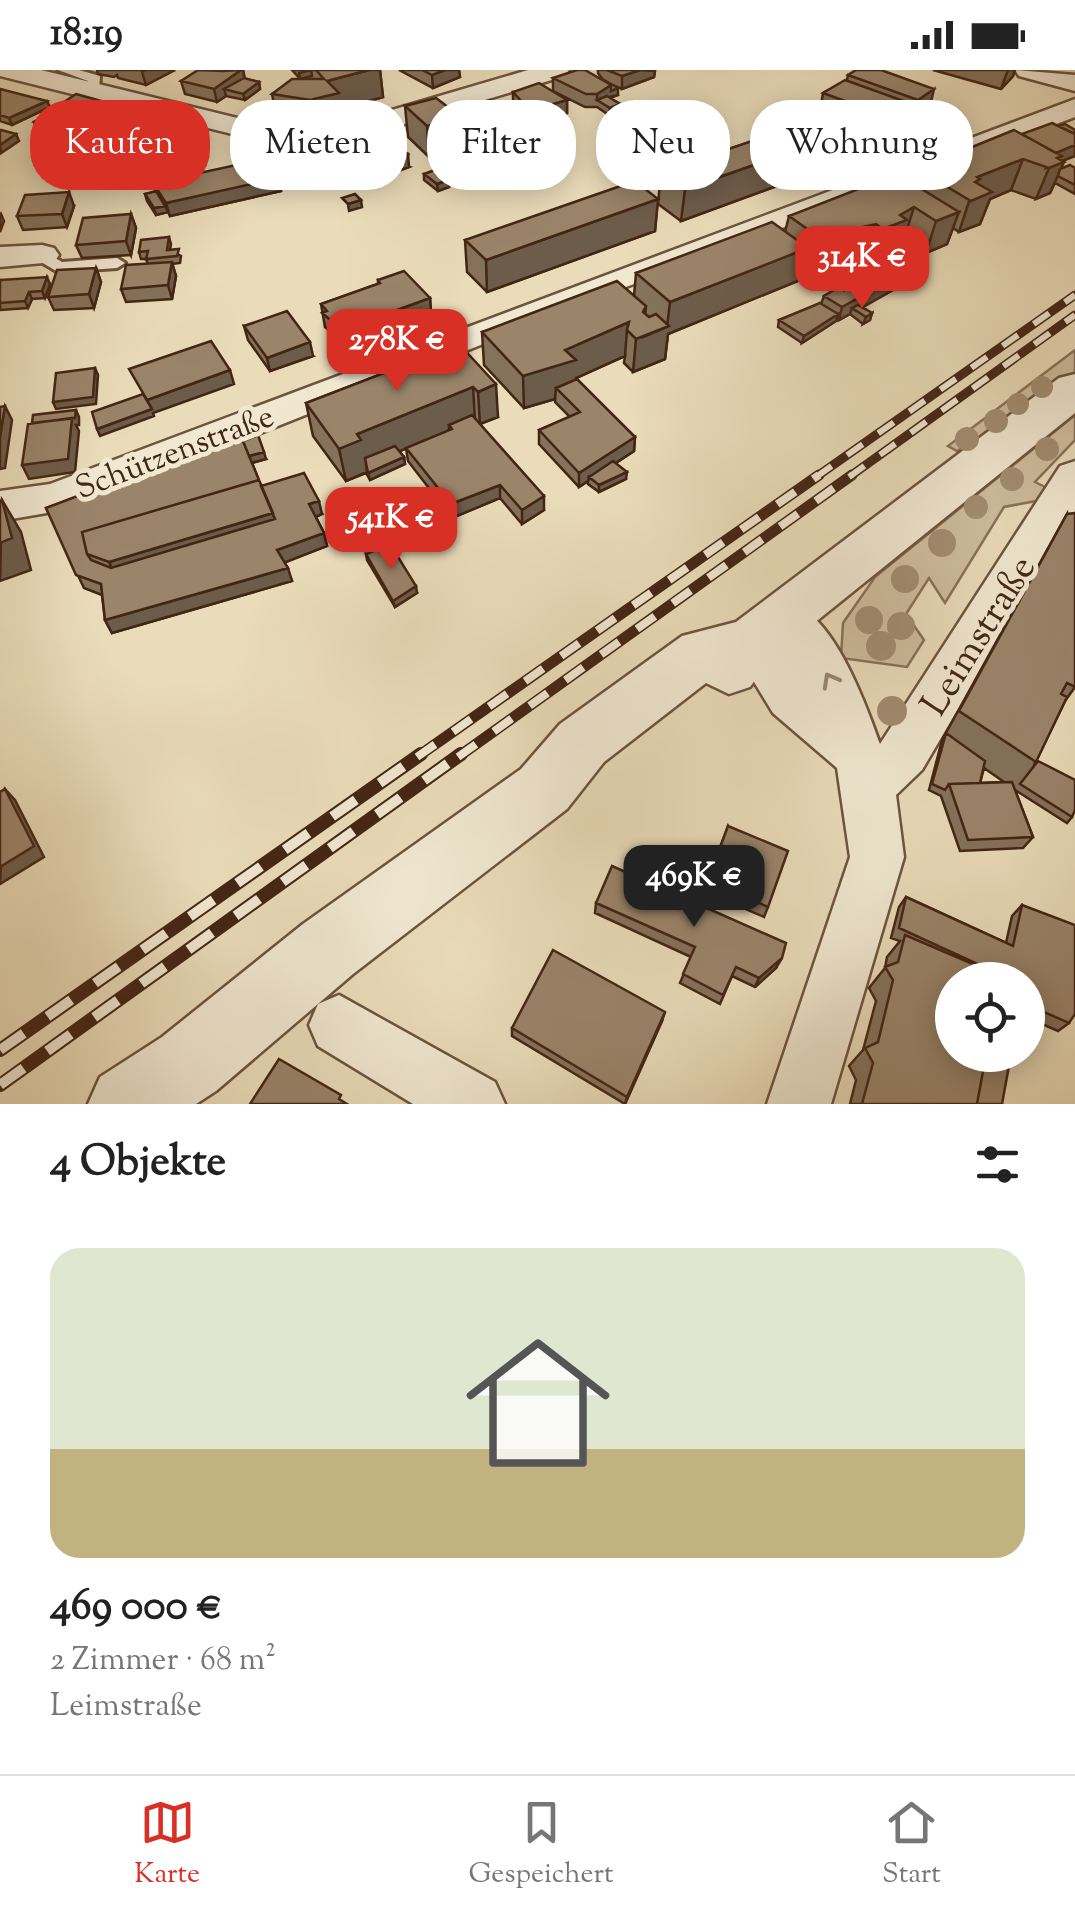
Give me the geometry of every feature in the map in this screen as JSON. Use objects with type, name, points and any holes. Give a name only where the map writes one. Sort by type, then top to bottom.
[{"type":"street","points":[[8,70],[230,124]]},
{"type":"street","points":[[407,114],[556,70]]},
{"type":"street","points":[[1028,70],[1075,83]]},
{"type":"street","name":"Schützenstraße","points":[[0,506],[55,498],[614,280],[1075,108]]},
{"type":"street","points":[[0,258],[42,254]]},
{"type":"street","points":[[127,1104],[188,1064],[328,949],[544,789],[592,773],[727,673],[768,628],[1075,389]]},
{"type":"street","name":"Leimstraße","points":[[863,770],[904,754],[1062,526],[1075,476]]},
{"type":"street","points":[[768,628],[790,698],[863,770],[877,857],[799,1104]]},
{"type":"street","points":[[338,1025],[473,1104]]},
{"type":"lane","points":[[66,70],[95,80],[92,90]]},
{"type":"lane","points":[[42,254],[58,267],[117,263]]},
{"type":"shaded area","points":[[1075,350],[1075,374],[1029,408],[957,451],[948,446]]},
{"type":"shaded area","points":[[1075,415],[1075,440],[1035,482],[1049,489],[1036,501],[1004,507],[945,603],[929,578],[906,614],[924,640],[907,667],[841,658],[843,623],[875,577]]},
{"type":"building","points":[[198,70],[241,70],[214,89],[181,81]]},
{"type":"building","points":[[316,70],[369,70],[327,81],[339,93],[310,100],[272,94],[292,79],[324,79]]},
{"type":"building","points":[[585,70],[611,85],[597,94],[586,94],[553,78]]},
{"type":"building","points":[[607,70],[640,70],[622,76]]},
{"type":"building","points":[[856,70],[881,70],[934,89],[918,100],[848,75]]},
{"type":"building","points":[[244,78],[259,82],[243,94],[224,89]]},
{"type":"building","points":[[845,80],[901,100],[842,100],[823,93]]},
{"type":"building","points":[[539,83],[567,100],[520,100],[513,92]]},
{"type":"building","points":[[0,89],[43,100],[30,100],[30,109],[9,118],[0,115]]},
{"type":"building","points":[[76,94],[98,100],[67,100]]},
{"type":"building","points":[[427,100],[427,126],[407,108]]},
{"type":"building","points":[[1052,123],[1075,134],[1075,145],[1056,153],[1022,134]]},
{"type":"building","points":[[1,130],[16,134],[0,145]]},
{"type":"building","points":[[1014,130],[1062,156],[1057,158],[1064,162],[1049,168],[1023,159],[977,177],[980,179],[975,182],[992,192],[971,201],[953,190],[973,190],[973,147]]},
{"type":"building","points":[[750,142],[750,166],[730,173],[730,149]]},
{"type":"building","points":[[1070,165],[1075,168],[1075,185],[1058,176],[1060,169]]},
{"type":"building","points":[[230,166],[230,189],[166,203],[158,190],[210,190],[210,171]]},
{"type":"building","points":[[609,190],[646,190],[658,199],[486,260],[465,240]]},
{"type":"building","points":[[856,190],[923,190],[959,212],[936,221],[914,207],[900,215],[907,220],[883,229],[876,224],[859,228],[827,243],[789,216]]},
{"type":"building","points":[[156,191],[165,206],[154,208],[145,194]]},
{"type":"building","points":[[69,192],[62,214],[17,216],[25,195]]},
{"type":"building","points":[[355,194],[361,200],[348,204],[342,198]]},
{"type":"building","points":[[131,214],[126,241],[76,245],[83,218]]},
{"type":"building","points":[[772,222],[808,248],[670,302],[636,273]]},
{"type":"building","points":[[169,237],[167,250],[179,249],[177,256],[146,259],[148,251],[139,252],[141,240]]},
{"type":"building","points":[[852,253],[859,258],[827,272],[821,268],[845,258]]},
{"type":"building","points":[[172,262],[168,285],[121,289],[126,265]]},
{"type":"building","points":[[881,264],[897,276],[842,307],[824,296],[839,287],[845,291],[841,286]]},
{"type":"building","points":[[96,268],[89,294],[48,297],[57,270]]},
{"type":"building","points":[[404,271],[430,298],[342,330],[322,313],[327,311],[321,304]]},
{"type":"building","points":[[47,277],[42,291],[29,292],[25,301],[0,303],[0,280]]},
{"type":"building","points":[[617,281],[646,306],[643,312],[649,317],[656,314],[669,326],[636,339],[627,330],[629,322],[565,350],[576,360],[523,376],[482,332]]},
{"type":"building","points":[[820,303],[838,314],[804,336],[779,320]]},
{"type":"building","points":[[858,305],[872,313],[866,317],[852,308]]},
{"type":"building","points":[[287,311],[310,342],[267,358],[244,326]]},
{"type":"building","points":[[211,341],[230,370],[147,400],[129,369]]},
{"type":"building","points":[[459,344],[496,384],[478,392],[473,387],[357,434],[361,440],[339,449],[306,403]]},
{"type":"building","points":[[95,368],[93,397],[53,402],[56,373]]},
{"type":"building","points":[[577,379],[635,437],[579,473],[539,430],[580,412],[556,388]]},
{"type":"building","points":[[143,394],[152,409],[97,429],[92,412]]},
{"type":"building","points":[[5,406],[0,437],[0,407]]},
{"type":"building","points":[[76,410],[75,418],[32,423],[33,415]]},
{"type":"building","points":[[472,415],[544,496],[522,510],[500,485],[451,504],[406,448],[452,429],[449,425]]},
{"type":"building","points":[[72,418],[68,459],[22,465],[28,424]]},
{"type":"building","points":[[240,434],[259,480],[82,532],[91,560],[111,568],[275,519],[261,486],[304,473],[319,501],[309,504],[324,533],[277,550],[288,568],[105,620],[101,584],[76,575],[46,508]]},
{"type":"building","points":[[258,435],[264,452],[249,456],[243,441]]},
{"type":"building","points":[[395,446],[404,457],[368,473],[365,458]]},
{"type":"building","points":[[613,461],[627,472],[599,485],[589,477]]},
{"type":"building","points":[[259,480],[273,513],[109,562],[87,554],[82,532]]},
{"type":"building","points":[[0,501],[12,538],[0,543]]},
{"type":"building","points":[[1075,513],[1075,687],[1067,683],[1061,694],[1067,697],[1036,762],[959,711],[1067,514]]},
{"type":"building","points":[[390,544],[416,586],[393,601],[366,554]]},
{"type":"building","points":[[946,733],[985,761],[980,783],[949,784],[945,790],[932,784]]},
{"type":"building","points":[[1038,761],[1075,780],[1072,817],[1020,784]]},
{"type":"building","points":[[1012,782],[1033,837],[968,840],[949,784]]},
{"type":"building","points":[[5,789],[34,846],[0,867],[0,792]]},
{"type":"building","points":[[728,826],[788,851],[768,907],[708,880]]},
{"type":"building","points":[[612,866],[786,943],[782,958],[759,978],[736,967],[723,995],[683,974],[695,947],[596,903]]},
{"type":"building","points":[[906,897],[1013,946],[1022,905],[1075,925],[1075,1014],[1069,1023],[1045,1012],[1045,962],[973,962],[899,928]]},
{"type":"building","points":[[905,935],[968,962],[935,962],[935,1072],[983,1072],[977,1104],[862,1104],[873,1063],[865,1048],[878,1042],[893,980],[885,967],[898,962]]},
{"type":"building","points":[[553,950],[665,1012],[627,1097],[512,1028]]},
{"type":"building","points":[[279,1059],[341,1095],[339,1099],[347,1104],[250,1104]]},
{"type":"building","points":[[983,1072],[1008,1072],[1002,1104],[977,1104]]},
{"type":"railway","points":[[816,477],[1075,295]]},
{"type":"railway","points":[[849,477],[1075,315]]},
{"type":"railway","points":[[417,757],[819,475]]},
{"type":"railway","points":[[458,757],[852,475]]},
{"type":"railway","points":[[0,1050],[421,754]]},
{"type":"railway","points":[[0,1085],[461,754]]}]
